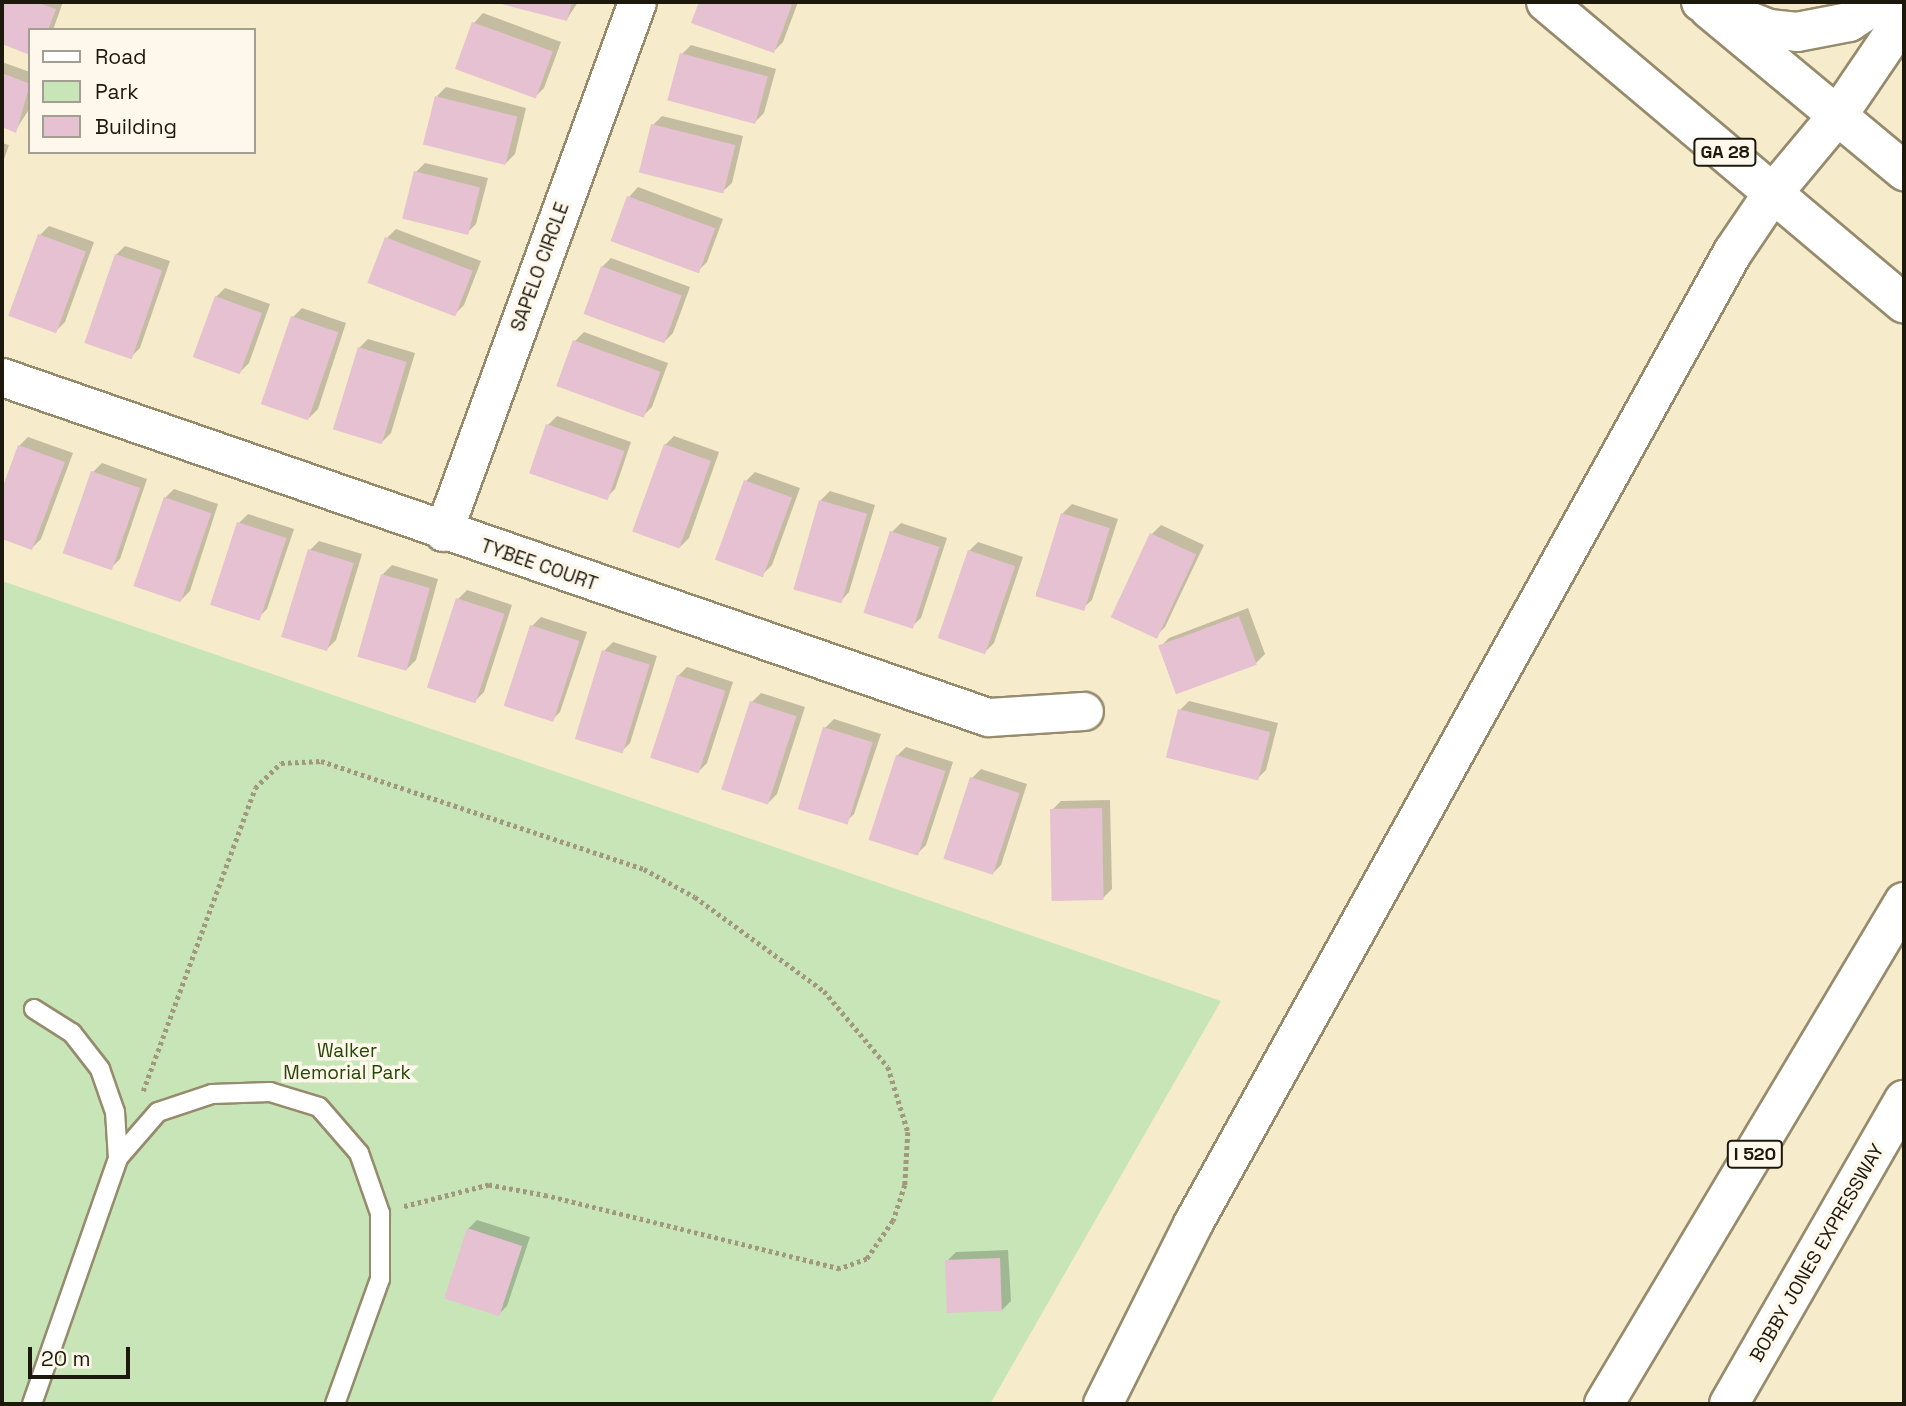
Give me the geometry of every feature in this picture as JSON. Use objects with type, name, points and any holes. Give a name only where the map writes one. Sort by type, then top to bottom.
[{"type":"main road","name":"GA 28","points":[[1546,2],[1904,303]]},
{"type":"main road","points":[[1700,2],[1769,29],[1797,32],[1849,22],[1880,2]]},
{"type":"main road","points":[[1700,2],[1904,171]]},
{"type":"main road","points":[[1103,1404],[1200,1212],[1733,252],[1773,193],[1838,115],[1904,18]]},
{"type":"main road","name":"I 520","points":[[1604,1404],[1904,902]]},
{"type":"main road","name":"BOBBY JONES EXPRESSWAY","points":[[1729,1404],[1904,1100]]},
{"type":"street","name":"SAPELO CIRCLE","points":[[443,532],[638,2]]},
{"type":"street","name":"TYBEE COURT","points":[[2,377],[443,532],[988,716],[1084,711]]},
{"type":"lane","points":[[34,1009],[72,1034],[100,1069],[115,1112],[118,1158]]},
{"type":"lane","points":[[32,1404],[118,1158],[159,1112],[212,1094],[270,1092],[318,1107],[359,1153],[380,1213],[380,1279],[335,1404]]},
{"type":"path","points":[[142,1094],[255,788],[281,763],[321,761],[644,869],[695,897],[824,990],[888,1067],[908,1132],[905,1185],[893,1221],[867,1259],[839,1269],[547,1196],[489,1185],[380,1213]]},
{"type":"green space","name":"Walker Memorial Park","points":[[2,581],[1221,1001],[990,1404],[2,1404]]},
{"type":"building","points":[[2,2],[36,2],[56,9],[49,28],[28,28],[28,54],[2,44]]},
{"type":"building","points":[[494,2],[572,2],[567,21]]},
{"type":"building","points":[[699,2],[784,2],[792,5],[774,53],[691,23]]},
{"type":"building","points":[[472,22],[553,51],[536,98],[455,69]]},
{"type":"building","points":[[680,53],[768,77],[755,124],[667,100]]},
{"type":"building","points":[[2,73],[28,83],[28,91],[16,133],[2,127]]},
{"type":"building","points":[[435,96],[517,117],[505,165],[423,145]]},
{"type":"building","points":[[651,124],[735,145],[723,194],[639,173]]},
{"type":"building","points":[[414,171],[480,187],[468,235],[402,219]]},
{"type":"building","points":[[627,196],[715,228],[699,273],[611,241]]},
{"type":"building","points":[[38,234],[86,251],[56,333],[8,316]]},
{"type":"building","points":[[385,237],[473,271],[455,316],[367,283]]},
{"type":"building","points":[[115,254],[162,270],[132,359],[84,343]]},
{"type":"building","points":[[601,266],[682,295],[664,343],[584,314]]},
{"type":"building","points":[[215,296],[262,313],[240,374],[193,357]]},
{"type":"building","points":[[291,316],[338,332],[308,420],[261,404]]},
{"type":"building","points":[[573,340],[660,372],[644,418],[556,386]]},
{"type":"building","points":[[358,347],[407,362],[382,444],[333,429]]},
{"type":"building","points":[[546,424],[624,451],[608,500],[529,473]]},
{"type":"building","points":[[664,444],[711,461],[679,548],[632,531]]},
{"type":"building","points":[[18,445],[65,462],[32,550],[2,539],[2,489]]},
{"type":"building","points":[[91,471],[140,488],[112,570],[63,553]]},
{"type":"building","points":[[744,480],[792,497],[763,577],[715,560]]},
{"type":"building","points":[[164,497],[211,513],[181,602],[133,586]]},
{"type":"building","points":[[819,500],[867,514],[841,603],[793,589]]},
{"type":"building","points":[[1061,513],[1110,528],[1084,611],[1036,596]]},
{"type":"building","points":[[237,522],[286,538],[260,621],[210,605]]},
{"type":"building","points":[[890,531],[939,547],[913,629],[863,613]]},
{"type":"building","points":[[1150,533],[1196,555],[1157,639],[1111,617]]},
{"type":"building","points":[[308,549],[354,563],[327,651],[281,637]]},
{"type":"building","points":[[968,550],[1015,566],[985,654],[938,638]]},
{"type":"building","points":[[381,574],[430,588],[406,671],[357,657]]},
{"type":"building","points":[[456,598],[505,614],[475,703],[427,687]]},
{"type":"building","points":[[1239,616],[1257,665],[1176,694],[1158,645]]},
{"type":"building","points":[[530,625],[579,641],[553,722],[504,706]]},
{"type":"building","points":[[602,650],[650,665],[623,754],[575,739]]},
{"type":"building","points":[[677,675],[726,691],[699,774],[650,758]]},
{"type":"building","points":[[750,701],[797,716],[768,805],[721,789]]},
{"type":"building","points":[[1178,709],[1270,732],[1258,780],[1166,758]]},
{"type":"building","points":[[823,727],[873,742],[848,824],[798,809]]},
{"type":"building","points":[[896,755],[945,771],[918,856],[868,840]]},
{"type":"building","points":[[970,777],[1019,793],[993,875],[943,859]]},
{"type":"building","points":[[1102,808],[1104,900],[1052,901],[1050,809]]},
{"type":"building","points":[[467,1228],[522,1246],[499,1316],[444,1298]]},
{"type":"building","points":[[1000,1258],[1002,1311],[947,1313],[945,1260]]}]
